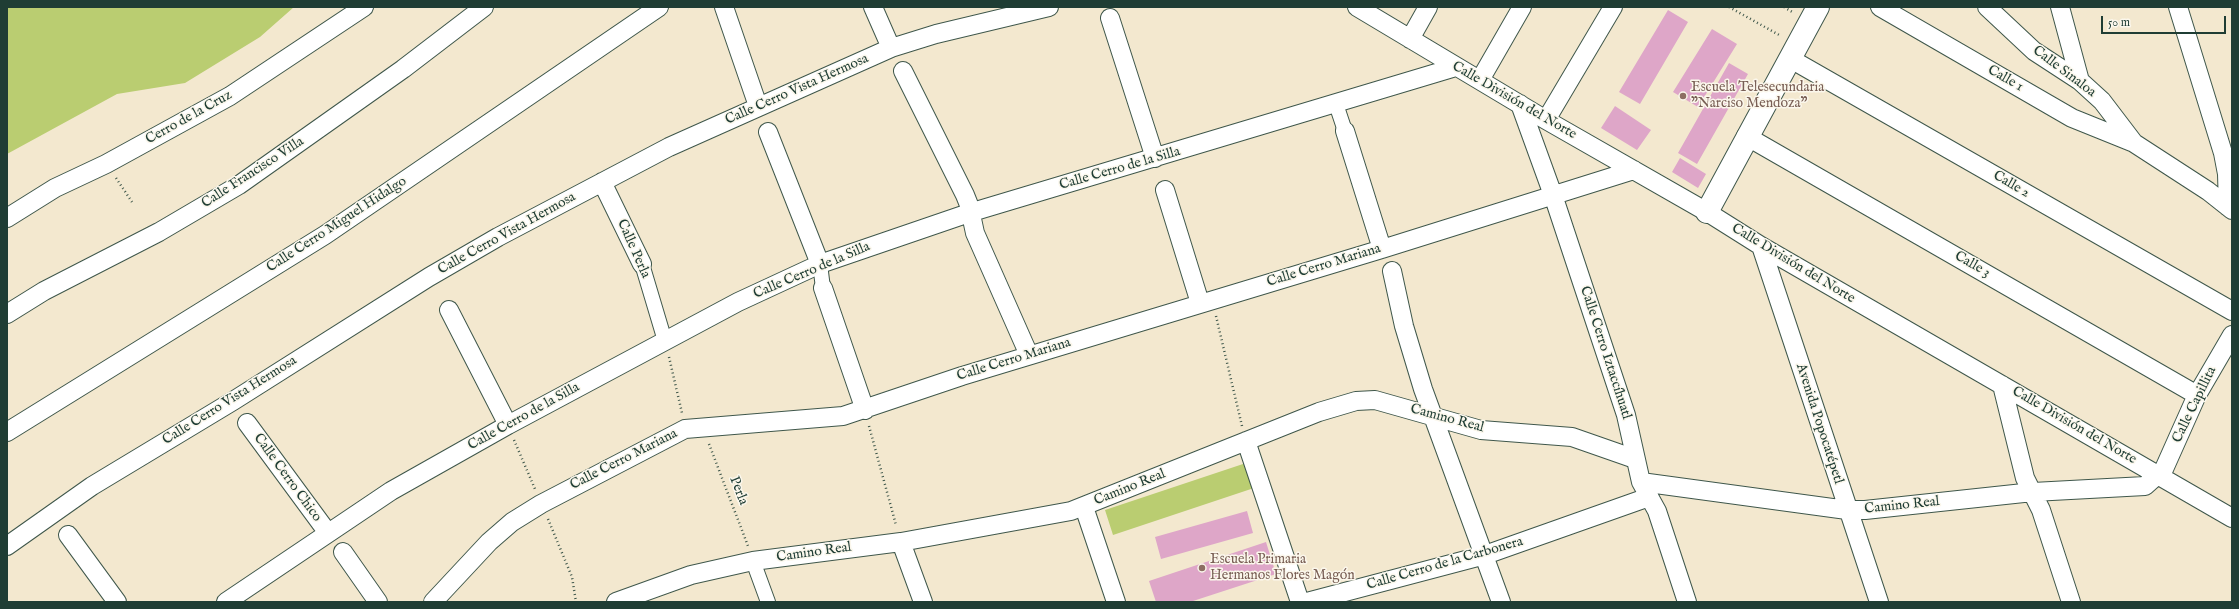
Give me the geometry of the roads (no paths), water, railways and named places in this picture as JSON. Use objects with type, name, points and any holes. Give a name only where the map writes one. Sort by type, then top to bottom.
[{"type":"street","name":"Cerro de la Cruz","points":[[7,218],[55,188],[106,164],[230,96],[364,7]]},
{"type":"street","name":"Calle Francisco Villa","points":[[7,314],[44,291],[159,232],[239,185],[403,69],[484,7]]},
{"type":"street","name":"Calle Cerro Miguel Hidalgo","points":[[7,432],[325,235],[659,7]]},
{"type":"street","points":[[724,7],[758,106]]},
{"type":"street","points":[[873,7],[891,48]]},
{"type":"street","name":"Calle Cerro Vista Hermosa","points":[[7,546],[92,486],[232,401],[429,277],[498,237],[669,147],[891,48],[936,34],[1049,7]]},
{"type":"street","name":"Calle División del Norte","points":[[1357,7],[1546,120],[1707,212],[1761,246],[2159,474],[2232,518]]},
{"type":"street","points":[[1410,39],[1428,7]]},
{"type":"street","points":[[1480,80],[1522,7]]},
{"type":"street","points":[[1546,120],[1613,7]]},
{"type":"street","points":[[1707,212],[1792,51],[1818,7]]},
{"type":"street","name":"Calle 1","points":[[1880,7],[2072,118],[2134,143]]},
{"type":"street","name":"Calle Sinaloa","points":[[1987,7],[2034,51],[2080,81],[2102,101],[2134,143],[2231,207]]},
{"type":"street","points":[[2060,7],[2080,81]]},
{"type":"street","points":[[2178,7],[2222,153],[2227,174],[2231,207]]},
{"type":"street","points":[[1110,18],[1155,158]]},
{"type":"street","name":"Calle 2","points":[[1792,51],[2232,311]]},
{"type":"street","name":"Calle Cerro de la Silla","points":[[226,602],[391,490],[508,425],[738,302],[820,264],[969,213],[1456,67]]},
{"type":"street","points":[[903,71],[965,195],[969,205],[969,213],[975,233],[1029,355]]},
{"type":"street","points":[[1336,104],[1382,249]]},
{"type":"street","name":"Calle Cerro Iztaccíhuatl","points":[[1520,104],[1553,195],[1626,415],[1634,459],[1645,489],[1657,511],[1687,602]]},
{"type":"street","points":[[768,132],[820,264],[823,288],[865,410]]},
{"type":"street","name":"Calle 3","points":[[1746,136],[2197,395]]},
{"type":"street","name":"Calle Cerro Mariana","points":[[433,602],[489,542],[512,522],[541,504],[685,429],[843,416],[865,410],[962,376],[1029,355],[1382,249],[1634,170]]},
{"type":"street","name":"Calle Perla","points":[[602,182],[642,264],[665,341]]},
{"type":"street","points":[[1165,190],[1200,303]]},
{"type":"street","name":"Avenida Popocatépetl","points":[[1761,246],[1879,602]]},
{"type":"street","points":[[1392,271],[1404,326],[1433,418],[1485,555],[1501,602]]},
{"type":"street","points":[[449,310],[508,425]]},
{"type":"street","name":"Calle Capillita","points":[[2159,474],[2168,461],[2197,395],[2232,335]]},
{"type":"street","points":[[2002,385],[2025,478],[2041,510],[2071,602]]},
{"type":"street","name":"Camino Real","points":[[616,602],[691,575],[754,561],[901,542],[1053,515],[1084,507],[1319,412],[1356,401],[1375,400],[1433,418],[1481,430],[1572,438],[1634,459]]},
{"type":"street","name":"Calle Cerro Chico","points":[[247,423],[328,533]]},
{"type":"street","points":[[1246,441],[1300,602]]},
{"type":"street","name":"Camino Real","points":[[1645,489],[1848,510],[1865,510],[2033,492],[2137,488],[2145,486],[2159,474]]},
{"type":"street","name":"Calle Cerro de la Carbonera","points":[[1307,602],[1485,555],[1645,489]]},
{"type":"street","points":[[1084,507],[1116,602]]},
{"type":"street","points":[[68,535],[117,602]]},
{"type":"street","points":[[901,542],[923,602]]},
{"type":"street","points":[[343,552],[378,602]]},
{"type":"street","points":[[754,561],[768,602]]},
{"type":"place","name":"Escuela Telesecundaria \"Narciso Mendoza\"","points":[[1683,96]]},
{"type":"place","name":"Escuela Primaria Hermanos Flores Magón","points":[[1202,568]]}]
